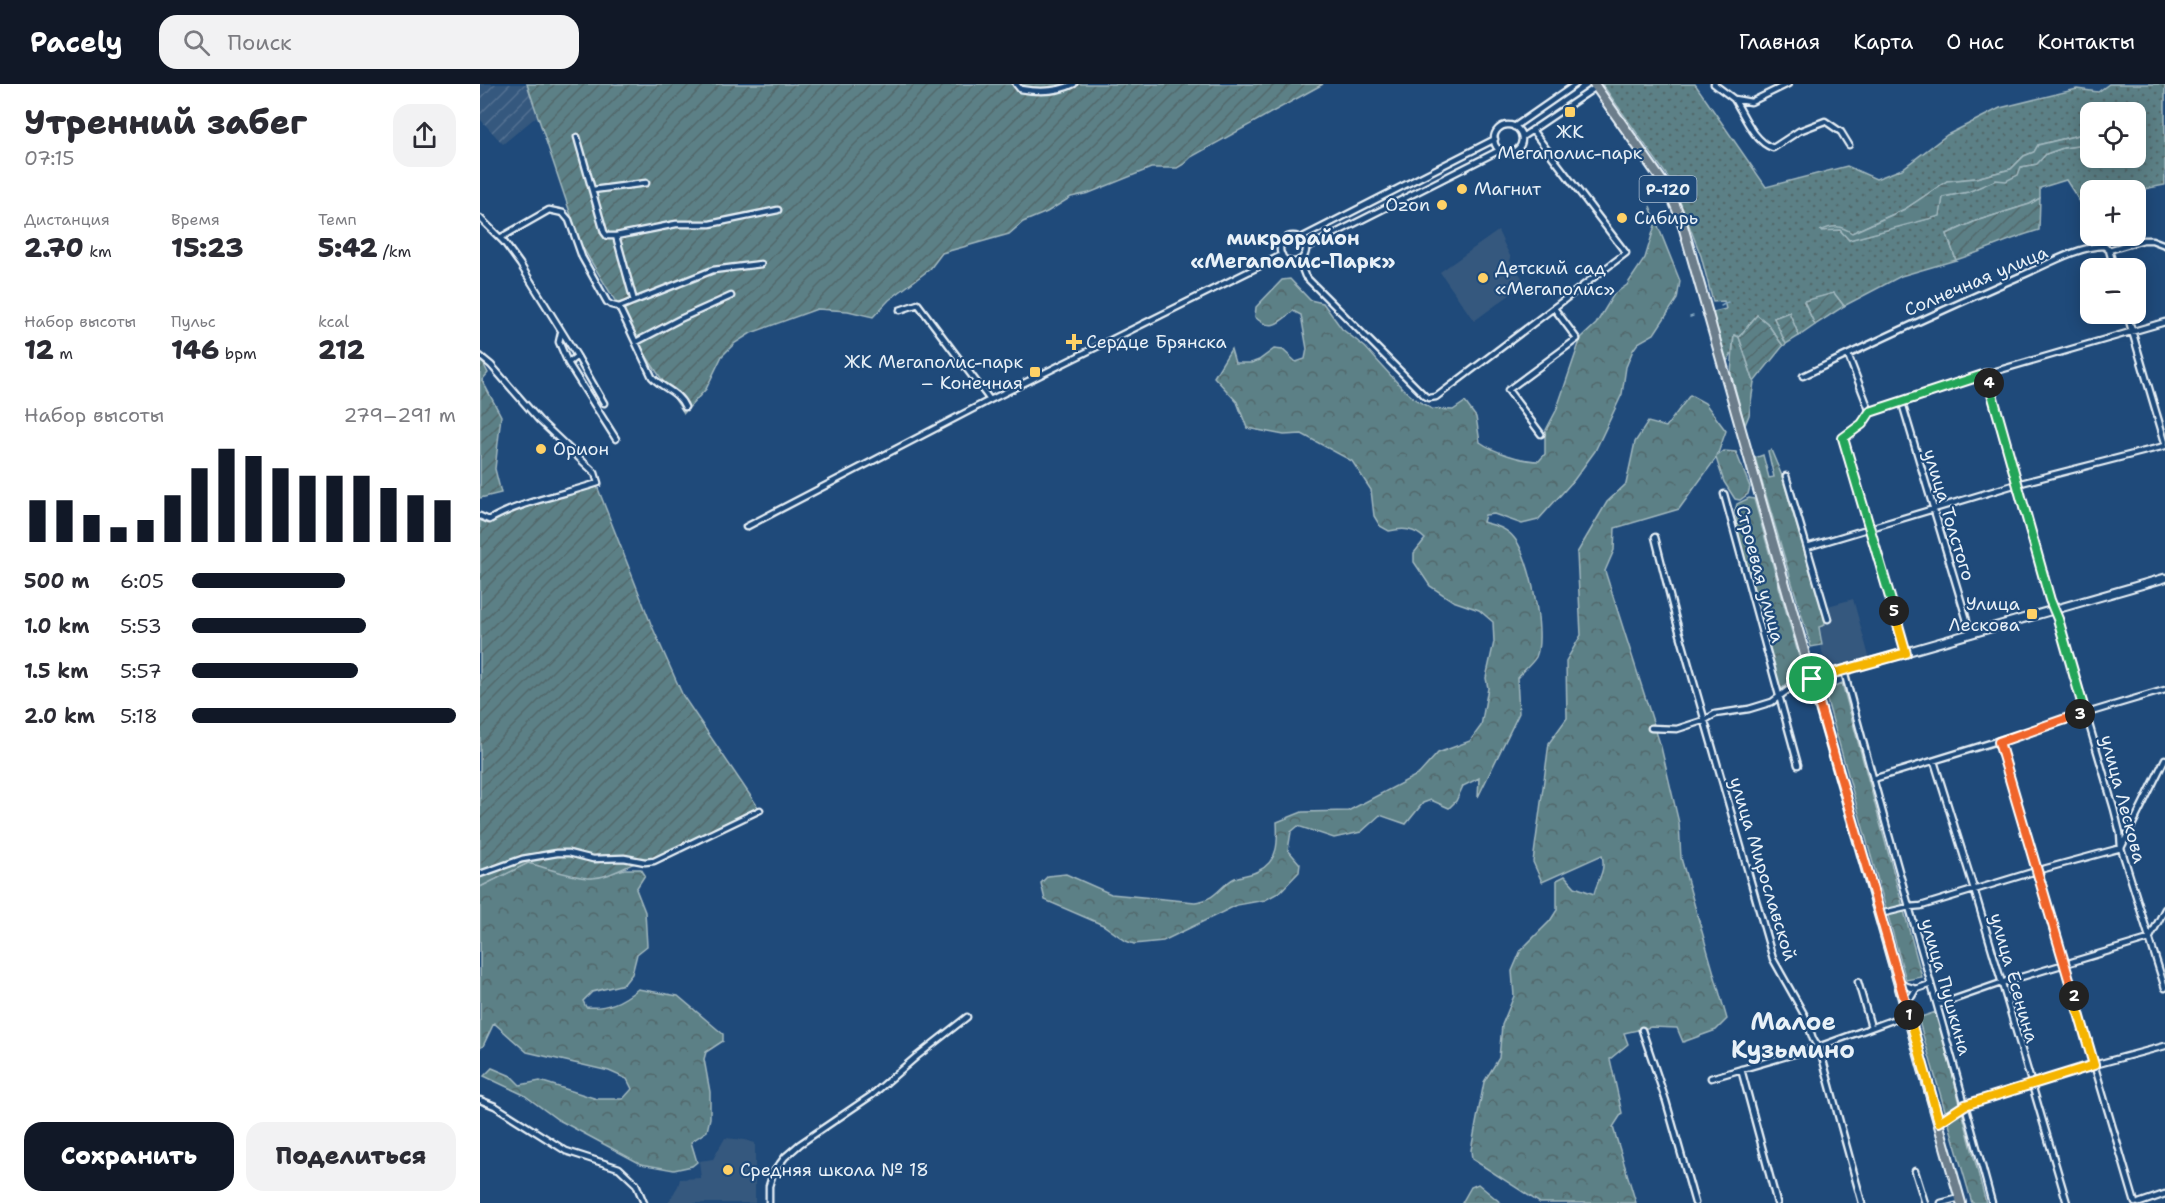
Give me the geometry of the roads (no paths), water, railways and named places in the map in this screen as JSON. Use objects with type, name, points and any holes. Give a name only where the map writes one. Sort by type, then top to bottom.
[{"type":"main road","name":"Р-120","points":[[1595,85],[1669,191],[1681,219],[1961,1200]]},
{"type":"street","points":[[1016,84],[1020,89],[1032,91],[1065,89],[1074,84]]},
{"type":"street","points":[[1514,127],[1576,84]]},
{"type":"street","points":[[1714,84],[1734,99],[1747,123],[1765,146],[1773,148],[1799,131],[1825,121],[1841,132],[1849,145]]},
{"type":"street","points":[[1734,99],[1751,102],[1788,84]]},
{"type":"street","points":[[1522,137],[1595,85]]},
{"type":"street","points":[[1301,238],[1306,248],[1305,255],[1299,260],[1290,261],[1282,255],[1281,244],[1285,238],[1292,236],[1301,238],[1494,139],[1495,135],[1505,126],[1514,127],[1519,131],[1522,142],[1515,151],[1505,153],[1500,150],[1494,139]]},
{"type":"street","points":[[1299,260],[1305,276],[1429,398],[1436,397],[1626,254],[1532,130]]},
{"type":"street","points":[[577,137],[604,232],[610,237],[676,224],[710,224],[778,210]]},
{"type":"street","points":[[1306,248],[1500,150]]},
{"type":"street","points":[[593,190],[646,183]]},
{"type":"street","points":[[500,238],[549,210],[563,213],[568,220],[582,257],[607,302],[619,307],[713,270],[761,264]]},
{"type":"street","points":[[480,218],[500,238],[520,264],[604,403]]},
{"type":"street","points":[[616,236],[634,301]]},
{"type":"street","name":"Солнечная улица","points":[[1803,376],[1920,320],[2069,256],[2097,246],[2104,246],[2109,250],[2143,240],[2152,240],[2165,245]]},
{"type":"street","points":[[2109,250],[2111,258]]},
{"type":"street","points":[[746,527],[990,400],[1282,255]]},
{"type":"street","points":[[636,342],[731,296]]},
{"type":"street","points":[[900,310],[918,304],[990,400]]},
{"type":"street","points":[[619,307],[652,377],[678,395],[685,407]]},
{"type":"street","points":[[1541,434],[1508,390],[1577,339],[1554,308]]},
{"type":"street","points":[[1906,653],[1843,438],[1862,424],[1870,412],[1986,374],[2165,322]]},
{"type":"street","points":[[1807,547],[2017,484],[2080,470],[2165,444],[2130,324]]},
{"type":"street","points":[[561,333],[559,342],[568,363],[616,439]]},
{"type":"street","points":[[1848,355],[1870,412]]},
{"type":"street","points":[[480,356],[491,365],[539,420],[595,473],[598,483],[575,491],[538,499],[506,510],[489,520],[480,516]]},
{"type":"street","points":[[568,363],[577,356]]},
{"type":"street","name":"улица Лескова","points":[[1986,374],[2050,600],[2055,610],[2114,809],[2121,848],[2165,988]]},
{"type":"street","name":"улица Толстого","points":[[1902,403],[1971,634]]},
{"type":"street","points":[[1786,476],[1828,619]]},
{"type":"street","name":"Строевая улица","points":[[1724,494],[1798,765]]},
{"type":"street","name":"улица Мирославской","points":[[1655,537],[1773,959],[1805,1016],[1818,1047],[1829,1078],[1862,1203]]},
{"type":"street","points":[[1651,728],[1677,729],[1705,720],[1715,714],[1749,709],[1772,702],[1792,687],[1812,679],[2165,578]]},
{"type":"street","name":"улица Пушкина","points":[[1844,671],[1992,1203]]},
{"type":"street","points":[[1873,779],[2165,690]]},
{"type":"street","points":[[1999,742],[2137,1203],[2165,1194]]},
{"type":"street","points":[[1880,914],[1921,906],[2121,848],[2165,759]]},
{"type":"street","name":"улица Есенина","points":[[1934,761],[2067,1203]]},
{"type":"street","points":[[480,874],[522,859],[558,853],[593,859],[624,858],[645,862],[654,861],[760,810]]},
{"type":"street","points":[[1938,1005],[2001,983],[2149,939],[2165,909]]},
{"type":"street","points":[[2158,922],[2165,925]]},
{"type":"street","points":[[1858,982],[1871,1027]]},
{"type":"street","points":[[1900,984],[1916,989],[1932,984]]},
{"type":"street","points":[[1905,1000],[1912,996],[1916,989]]},
{"type":"street","points":[[1711,1078],[1818,1047],[1909,1014]]},
{"type":"street","points":[[769,1203],[769,1186],[773,1173],[785,1157],[800,1144],[872,1095],[922,1052],[968,1017]]},
{"type":"street","points":[[1642,1030],[1666,1101],[1695,1203]]},
{"type":"street","points":[[1939,1122],[1965,1105],[2094,1065],[2165,1046]]},
{"type":"street","points":[[1741,1069],[1777,1203]]},
{"type":"street","points":[[480,1100],[495,1106],[566,1151],[619,1168],[636,1184],[644,1203]]},
{"type":"street","points":[[1915,1171],[1925,1203]]},
{"type":"street","points":[[1941,1203],[1961,1200]]},
{"type":"waterway","points":[[1721,306],[1728,302]]},
{"type":"place","name":"ЖК Мегаполис-парк","points":[[1570,112]]},
{"type":"place","name":"Магнит","points":[[1462,189]]},
{"type":"place","name":"Ozon","points":[[1442,205]]},
{"type":"place","name":"Сибирь","points":[[1622,218]]},
{"type":"place","name":"Детский сад «Мегаполис»","points":[[1483,278]]},
{"type":"place","name":"Сердце Брянска","points":[[1074,342]]},
{"type":"place","name":"ЖК Мегаполис-парк – Конечная","points":[[1035,372]]},
{"type":"place","name":"Орион","points":[[541,449]]},
{"type":"place","name":"Улица Лескова","points":[[2032,614]]},
{"type":"place","name":"Средняя школа № 18","points":[[728,1170]]},
{"type":"district","name":"микрорайон «Мегаполис-Парк»","points":[[1293,250]]},
{"type":"district","name":"Малое Кузьмино","points":[[1793,1036]]}]
